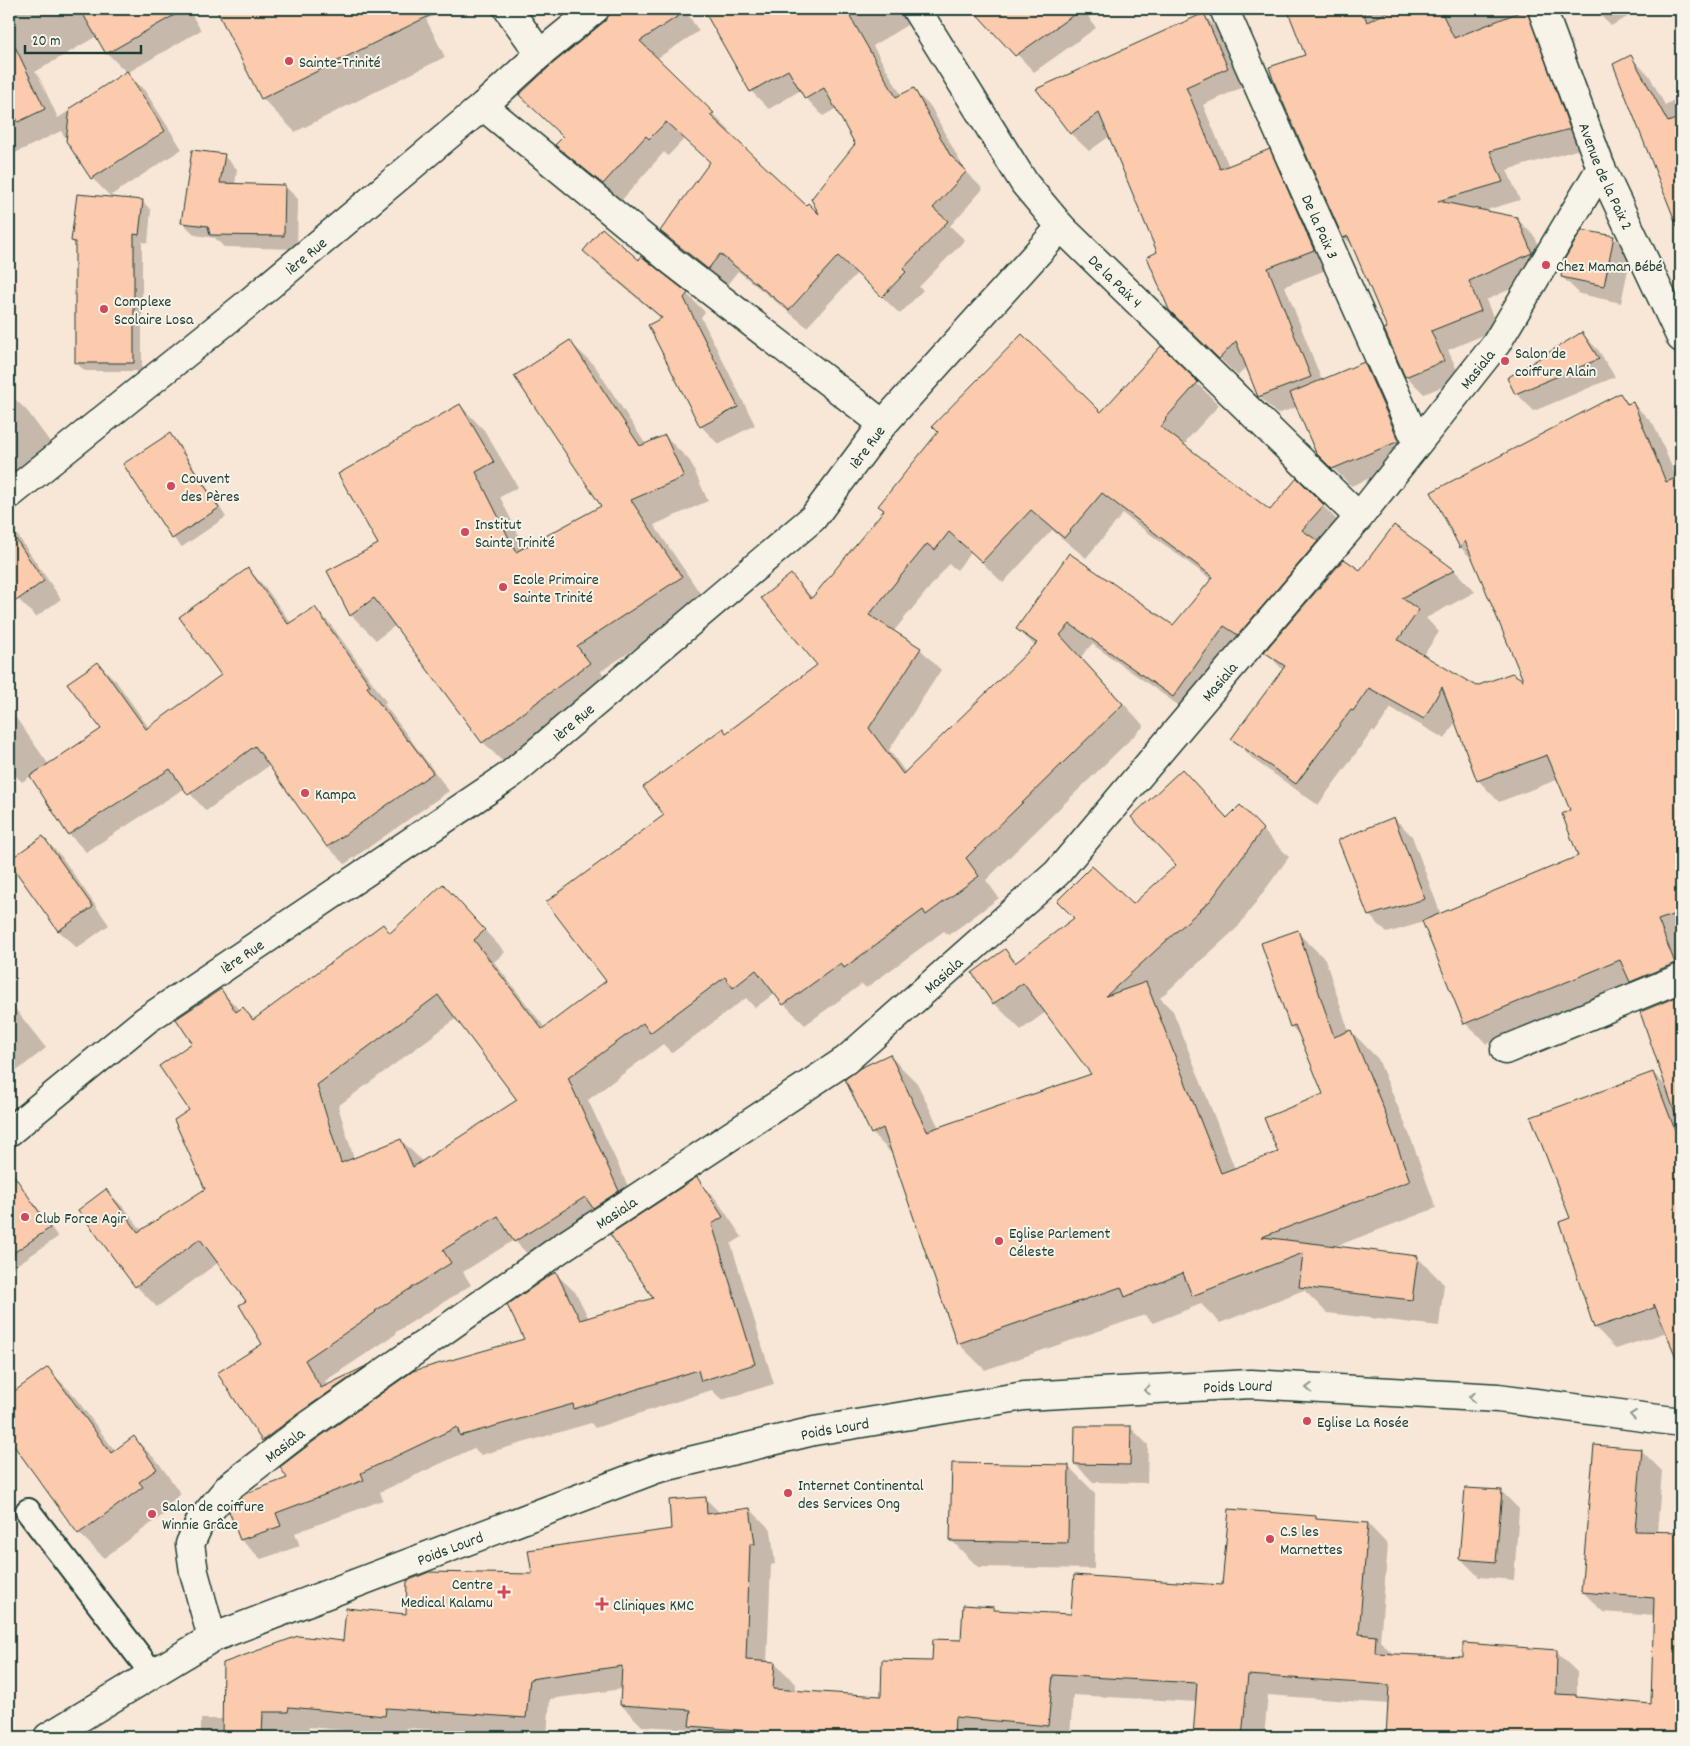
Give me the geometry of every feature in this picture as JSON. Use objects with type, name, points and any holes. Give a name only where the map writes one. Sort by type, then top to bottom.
[{"type":"street","points":[[508,9],[540,54]]},
{"type":"street","name":"1ère Rue","points":[[9,495],[246,305],[484,106],[540,54],[596,9]]},
{"type":"street","name":"De la Paix 4","points":[[916,9],[1025,184],[1061,227],[1359,517]]},
{"type":"street","name":"De la Paix 3","points":[[1224,9],[1417,442]]},
{"type":"street","name":"Avenue de la Paix 2","points":[[1542,9],[1601,168],[1681,338]]},
{"type":"street","points":[[484,106],[673,262],[883,424]]},
{"type":"street","name":"Masiala","points":[[212,1638],[194,1572],[190,1544],[200,1522],[229,1487],[305,1428],[564,1246],[846,1060],[1058,873],[1359,517],[1496,344],[1601,168]]},
{"type":"street","name":"1ère Rue","points":[[9,1132],[146,1020],[510,775],[813,518],[883,424],[1061,227]]},
{"type":"street","points":[[1505,1050],[1681,978]]},
{"type":"street","name":"Poids Lourd","points":[[48,1737],[212,1638],[656,1469],[814,1431],[1024,1396],[1251,1384],[1498,1398],[1681,1422]]},
{"type":"lane","points":[[28,1511],[152,1673]]},
{"type":"building","points":[[80,9],[185,9],[106,54]]},
{"type":"building","name":"Sainte-Trinité","points":[[216,9],[443,9],[261,99]]},
{"type":"building","points":[[610,9],[689,9],[640,41],[714,113],[710,115],[806,205],[808,203],[819,214],[811,199],[855,144],[824,88],[805,99],[788,70],[750,92],[703,9],[846,9],[896,97],[914,88],[950,155],[967,171],[933,208],[948,221],[903,269],[906,272],[882,297],[838,256],[789,310],[720,254],[708,269],[660,231],[710,162],[666,122],[649,139],[646,136],[603,184],[555,145],[563,137],[519,95],[550,66],[605,21]]},
{"type":"building","points":[[972,9],[1082,9],[1015,56]]},
{"type":"building","points":[[1287,9],[1362,9],[1367,22],[1394,9],[1440,9],[1454,38],[1527,9],[1570,129],[1490,151],[1503,182],[1438,201],[1517,217],[1532,253],[1469,281],[1481,311],[1431,331],[1444,361],[1405,377],[1384,329],[1387,328],[1348,236],[1343,238],[1269,67],[1305,55]]},
{"type":"building","points":[[1204,13],[1228,68],[1186,87],[1220,169],[1270,149],[1314,250],[1268,268],[1311,377],[1258,397],[1236,341],[1219,359],[1169,310],[1147,257],[1157,252],[1099,113],[1070,134],[1036,89]]},
{"type":"building","points":[[9,34],[45,109],[18,122],[9,103]]},
{"type":"building","points":[[1631,55],[1668,122],[1681,117],[1681,231],[1679,231],[1613,64]]},
{"type":"building","points":[[127,71],[165,131],[91,179],[66,141],[70,108]]},
{"type":"building","points":[[192,150],[225,154],[220,183],[285,185],[284,236],[210,235],[208,226],[181,223]]},
{"type":"building","name":"Complexe Scolaire Losa","points":[[77,194],[143,200],[139,235],[134,234],[134,363],[75,363],[75,242],[71,241]]},
{"type":"building","points":[[602,228],[639,260],[641,256],[688,293],[684,298],[738,407],[700,427],[648,325],[662,318],[583,251]]},
{"type":"building","points":[[1582,230],[1614,236],[1604,286],[1561,277],[1564,260]]},
{"type":"building","points":[[1582,332],[1599,359],[1515,394],[1507,378]]},
{"type":"building","points":[[1022,334],[1101,412],[1161,346],[1198,382],[1165,419],[1161,427],[1270,510],[1297,478],[1324,505],[1302,530],[1318,541],[1238,635],[1224,626],[1173,697],[1070,624],[1060,635],[1123,704],[966,858],[979,876],[926,915],[923,910],[844,968],[841,963],[783,1005],[756,970],[733,988],[725,977],[650,1033],[643,1023],[568,1078],[619,1191],[593,1208],[585,1197],[514,1242],[498,1216],[443,1250],[451,1263],[375,1311],[305,1360],[321,1388],[368,1365],[262,1441],[217,1373],[262,1344],[239,1305],[246,1301],[200,1239],[135,1287],[78,1210],[106,1189],[138,1232],[205,1189],[174,1120],[189,1110],[159,1066],[192,1043],[176,1019],[221,989],[236,1012],[243,1007],[253,1020],[383,924],[390,933],[443,884],[485,930],[474,940],[542,1029],[606,981],[546,902],[664,815],[643,787],[723,728],[726,733],[817,665],[761,598],[791,574],[811,599],[884,510],[878,506],[938,432],[932,426]],"holes":[[[1102,493],[1213,577],[1173,625],[1069,553],[1016,629],[1037,643],[903,774],[869,728],[921,648],[869,615],[927,544],[935,550],[949,532],[982,562],[1031,510],[1064,538]],[[438,995],[517,1100],[413,1167],[401,1139],[341,1163],[317,1085]]]},
{"type":"building","points":[[570,340],[640,446],[665,435],[684,477],[631,500],[682,577],[577,646],[590,663],[482,743],[374,598],[350,616],[327,571],[378,544],[338,474],[460,404],[494,462],[476,472],[516,552],[601,506],[514,376]]},
{"type":"building","points":[[1364,362],[1399,441],[1332,469],[1316,453],[1290,393]]},
{"type":"building","points":[[1620,393],[1627,404],[1633,402],[1666,482],[1681,476],[1681,912],[1658,920],[1675,963],[1630,982],[1620,960],[1464,1024],[1422,921],[1578,856],[1562,814],[1570,810],[1547,755],[1477,781],[1442,687],[1424,719],[1369,688],[1296,784],[1231,739],[1285,666],[1264,652],[1344,559],[1360,570],[1394,525],[1455,570],[1402,598],[1419,610],[1398,640],[1476,686],[1512,673],[1523,680],[1465,541],[1460,548],[1431,492]]},
{"type":"building","name":"Couvent des Pères","points":[[170,433],[219,508],[172,539],[123,464]]},
{"type":"building","points":[[9,529],[44,581],[9,606]]},
{"type":"building","points":[[248,568],[288,624],[315,607],[370,685],[367,687],[433,773],[327,847],[255,746],[188,795],[170,769],[68,835],[30,776],[101,729],[67,683],[98,662],[146,729],[221,675],[179,617]]},
{"type":"building","points":[[1182,769],[1227,818],[1240,805],[1263,829],[1211,900],[1106,996],[1146,982],[1221,1173],[1278,1152],[1264,1118],[1323,1094],[1295,1025],[1290,1027],[1261,943],[1298,930],[1334,1037],[1351,1030],[1383,1107],[1410,1181],[1262,1237],[1418,1256],[1412,1300],[1299,1287],[1303,1253],[1192,1296],[1183,1273],[1125,1297],[1121,1287],[957,1344],[883,1128],[871,1134],[845,1079],[860,1068],[890,1054],[927,1131],[1091,1074],[1023,983],[993,1004],[972,973],[1005,949],[1015,963],[1074,918],[1057,901],[1092,866],[1133,904],[1176,865],[1131,817]]},
{"type":"building","points":[[1394,817],[1425,899],[1368,916],[1338,840]]},
{"type":"building","points":[[43,836],[93,907],[58,931],[9,862],[9,860]]},
{"type":"building","points":[[1681,995],[1681,1115],[1676,1116],[1640,1012]]},
{"type":"building","points":[[1653,1072],[1681,1146],[1681,1367],[1654,1304],[1654,1308],[1594,1328],[1559,1222],[1570,1218],[1531,1117]]},
{"type":"building","name":"Club Force Agir","points":[[9,1168],[50,1228],[9,1256]]},
{"type":"building","points":[[697,1177],[723,1217],[712,1224],[755,1364],[701,1381],[698,1370],[574,1409],[573,1404],[460,1436],[457,1427],[361,1473],[364,1480],[276,1513],[281,1526],[240,1540],[229,1511],[240,1498],[247,1493],[287,1478],[280,1467],[413,1371],[524,1339],[507,1305],[549,1276],[556,1272],[580,1320],[653,1298],[610,1234]]},
{"type":"building","points":[[48,1367],[111,1453],[134,1436],[157,1469],[139,1482],[143,1487],[78,1534],[9,1439],[9,1395]]},
{"type":"building","points":[[1075,1426],[1131,1426],[1130,1465],[1074,1464]]},
{"type":"building","points":[[1594,1445],[1642,1449],[1635,1531],[1681,1532],[1681,1737],[1386,1737],[1389,1685],[1248,1675],[1242,1737],[1193,1737],[1197,1683],[1053,1675],[1048,1726],[955,1717],[954,1737],[788,1737],[788,1734],[689,1726],[691,1710],[620,1705],[622,1666],[530,1679],[526,1718],[386,1708],[385,1716],[289,1707],[288,1712],[263,1712],[262,1737],[222,1737],[223,1663],[298,1636],[343,1641],[346,1608],[406,1614],[407,1581],[429,1572],[532,1574],[528,1550],[671,1529],[669,1500],[706,1497],[707,1514],[750,1508],[755,1544],[750,1544],[746,1660],[775,1662],[773,1689],[881,1696],[882,1660],[932,1661],[933,1639],[961,1640],[963,1605],[994,1607],[994,1610],[1071,1614],[1074,1575],[1222,1585],[1229,1509],[1316,1516],[1316,1519],[1368,1523],[1359,1634],[1376,1636],[1375,1653],[1463,1657],[1463,1643],[1557,1650],[1556,1694],[1651,1704],[1654,1598],[1581,1592]]},
{"type":"building","points":[[952,1463],[1069,1465],[1068,1543],[950,1541]]},
{"type":"building","points":[[1465,1488],[1502,1490],[1496,1562],[1459,1559]]},
{"type":"place","name":"Sainte-Trinité","points":[[289,61]]},
{"type":"place","name":"Chez Maman Bébé","points":[[1546,265]]},
{"type":"place","name":"Complexe Scolaire Losa","points":[[104,309]]},
{"type":"place","name":"Salon de coiffure Alain","points":[[1505,361]]},
{"type":"place","name":"Couvent des Pères","points":[[171,486]]},
{"type":"place","name":"Institut Sainte Trinité","points":[[465,532]]},
{"type":"place","name":"Ecole Primaire Sainte Trinité","points":[[503,587]]},
{"type":"place","name":"Kampa","points":[[305,793]]},
{"type":"place","name":"Club Force Agir","points":[[25,1217]]},
{"type":"place","name":"Eglise Parlement Céleste","points":[[999,1241]]},
{"type":"place","name":"Eglise La Rosée","points":[[1307,1421]]},
{"type":"place","name":"Internet Continental des Services Ong","points":[[788,1493]]},
{"type":"place","name":"Salon de coiffure Winnie Grâce","points":[[152,1514]]},
{"type":"place","name":"C.S les Marnettes","points":[[1270,1539]]},
{"type":"place","name":"Centre Medical Kalamu","points":[[504,1592]]},
{"type":"place","name":"Cliniques KMC","points":[[602,1604]]}]
